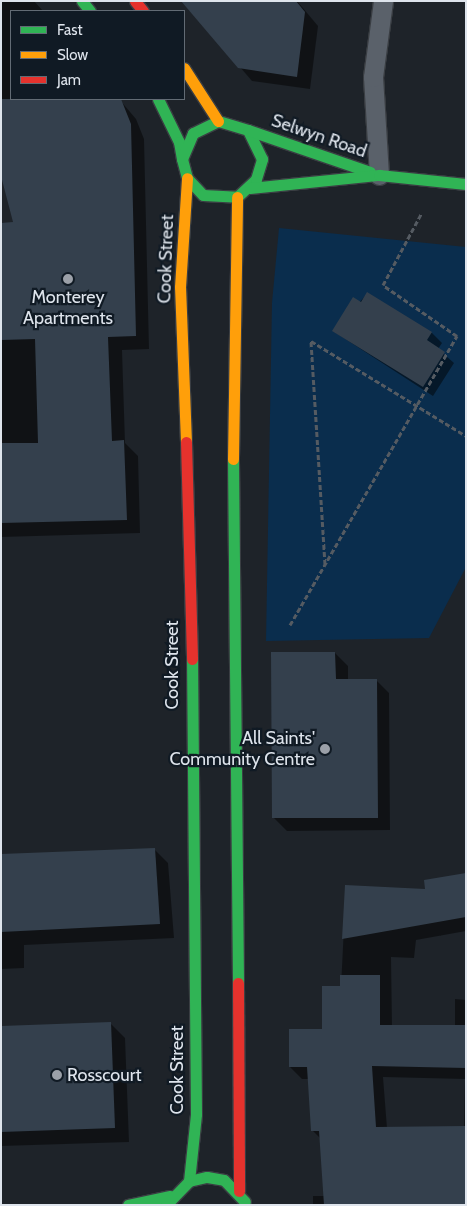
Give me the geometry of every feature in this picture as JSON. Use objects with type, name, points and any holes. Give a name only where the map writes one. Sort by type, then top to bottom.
[{"type":"main road","points":[[158,100],[179,142],[187,178],[203,195],[237,197],[250,188],[262,159],[248,130],[218,121],[185,70]]},
{"type":"main road","points":[[182,159],[193,133],[218,121]]},
{"type":"main road","name":"Selwyn Road","points":[[248,130],[379,175],[466,184]]},
{"type":"main road","name":"Selwyn Road","points":[[250,188],[379,175]]},
{"type":"main road","name":"Cook Street","points":[[187,178],[180,287],[191,569],[196,1114],[189,1181]]},
{"type":"main road","points":[[237,197],[232,568],[239,1191]]},
{"type":"main road","points":[[128,1205],[168,1200],[189,1181],[207,1177],[224,1180],[239,1191],[247,1205]]},
{"type":"lane","points":[[379,175],[373,77],[383,1]]},
{"type":"path","points":[[290,624],[457,336],[383,285],[439,182]]},
{"type":"path","points":[[325,564],[311,341],[466,436]]},
{"type":"shaded area","points":[[279,228],[466,247],[466,567],[429,638],[266,641],[272,303]]},
{"type":"building","points":[[181,1],[296,1],[305,12],[297,77],[238,68]]},
{"type":"building","points":[[1,99],[121,100],[131,124],[136,336],[108,337],[112,441],[124,440],[127,520],[1,523],[1,443],[38,443],[35,339],[1,340],[1,223],[13,222],[1,176]]},
{"type":"building","points":[[367,292],[432,332],[427,340],[445,352],[423,387],[332,331],[353,297],[361,302]]},
{"type":"building","name":"All Saints' Community Centre","points":[[271,652],[335,652],[336,679],[377,679],[378,818],[272,818]]},
{"type":"building","points":[[155,848],[160,924],[1,932],[1,854]]},
{"type":"building","points":[[466,873],[466,917],[342,939],[345,885],[425,889],[424,880]]},
{"type":"building","points":[[340,975],[380,975],[380,1025],[466,1025],[466,1068],[372,1066],[376,1127],[466,1126],[466,1205],[324,1205],[319,1131],[311,1131],[307,1067],[289,1067],[289,1029],[322,1029],[322,986],[340,986]]},
{"type":"building","name":"Rosscourt","points":[[111,1022],[115,1128],[1,1132],[1,1026]]},
{"type":"traffic: fast","points":[[82,1],[89,10]]},
{"type":"traffic: fast","points":[[158,100],[179,142],[182,159]]},
{"type":"traffic: fast","points":[[218,121],[248,130],[262,159],[256,179],[237,197],[203,195],[187,178],[182,159],[193,133],[218,121]]},
{"type":"traffic: fast","points":[[248,130],[370,172]]},
{"type":"traffic: fast","points":[[250,188],[379,175],[466,184]]},
{"type":"traffic: fast","points":[[233,459],[238,983]]},
{"type":"traffic: fast","points":[[189,1181],[196,1114],[192,659]]},
{"type":"traffic: fast","points":[[166,1205],[189,1181],[207,1177],[224,1180],[245,1202]]},
{"type":"traffic: fast","points":[[128,1205],[170,1196]]},
{"type":"traffic: slow","points":[[185,70],[218,121]]},
{"type":"traffic: slow","points":[[186,442],[180,287],[187,178]]},
{"type":"traffic: slow","points":[[233,459],[237,197]]},
{"type":"traffic: jam","points":[[135,1],[142,10]]},
{"type":"traffic: jam","points":[[186,442],[192,659]]},
{"type":"traffic: jam","points":[[238,983],[239,1191]]},
{"type":"place","name":"Monterey Apartments","points":[[68,279]]},
{"type":"place","name":"All Saints' Community Centre","points":[[325,749]]},
{"type":"place","name":"Rosscourt","points":[[57,1075]]}]
